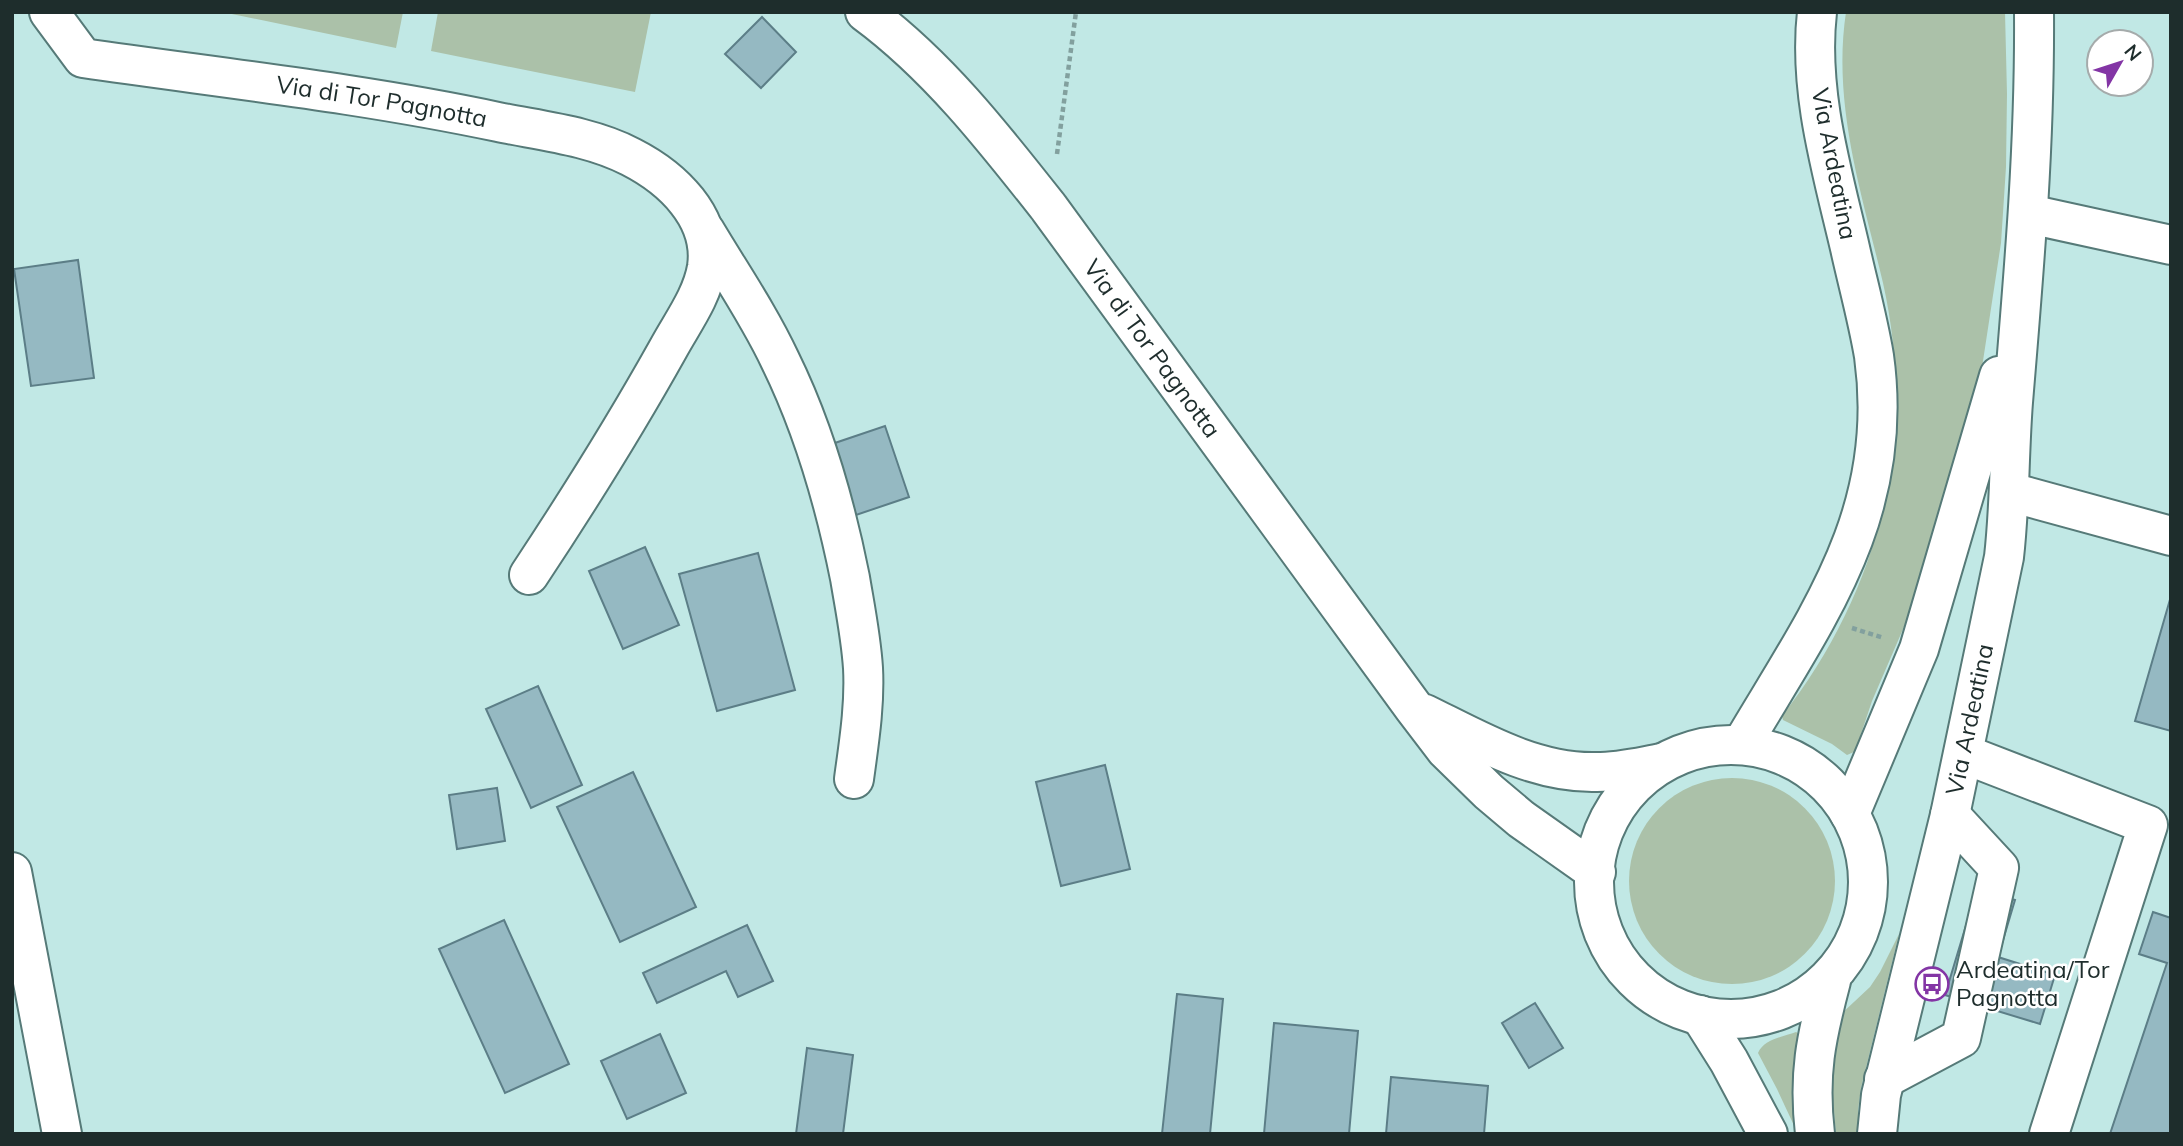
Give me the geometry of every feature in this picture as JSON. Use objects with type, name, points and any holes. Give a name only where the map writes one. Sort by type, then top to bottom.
[{"type":"main road","name":"Via di Tor Pagnotta","points":[[49,12],[83,58],[422,106],[600,144],[630,156],[664,176],[688,202],[779,356],[799,399],[825,475],[844,550],[858,623],[863,669],[862,716],[854,779]]},
{"type":"main road","name":"Via di Tor Pagnotta","points":[[865,12],[915,54],[1006,153],[1446,750],[1496,799],[1596,872]]},
{"type":"main road","name":"Via Ardeatina","points":[[1742,744],[1818,615],[1842,568],[1865,505],[1875,448],[1877,402],[1874,357],[1827,148],[1816,72],[1817,12]]},
{"type":"main road","points":[[2026,12],[2035,88]]},
{"type":"main road","name":"Via Ardeatina","points":[[1877,1134],[1884,1079],[1950,815],[2004,557],[2010,492],[2009,456],[2029,214],[2035,88],[2034,12]]},
{"type":"main road","points":[[2029,214],[2171,245]]},
{"type":"main road","name":"Via di Tor Pagnotta","points":[[529,575],[632,414],[700,292],[707,258],[702,226]]},
{"type":"main road","name":"Via Ardeatina","points":[[1850,814],[1919,649],[2022,298]]},
{"type":"main road","points":[[2010,492],[2171,536]]},
{"type":"main road","points":[[1414,708],[1505,753],[1562,770],[1594,773],[1662,763]]},
{"type":"main road","points":[[1815,1134],[1811,1088],[1814,1056],[1830,981],[1857,931],[1864,900],[1864,861],[1860,836],[1850,814],[1833,790],[1815,772],[1773,751],[1742,744],[1712,744],[1688,750],[1643,776],[1622,799],[1605,827],[1596,872],[1597,902],[1603,927],[1615,953],[1632,974],[1652,992],[1675,1006],[1700,1015],[1727,1019],[1754,1018],[1780,1012],[1805,999],[1830,981]]},
{"type":"main road","points":[[1964,754],[2148,825],[2049,1134]]},
{"type":"main road","points":[[1884,1079],[1961,1038],[1999,868],[1950,815]]},
{"type":"main road","points":[[12,872],[62,1134]]},
{"type":"main road","points":[[1700,1015],[1742,1084],[1768,1134]]},
{"type":"path","points":[[1049,208],[1076,12]]},
{"type":"path","points":[[1850,628],[1889,639]]},
{"type":"green space","points":[[222,12],[403,12],[396,48]]},
{"type":"green space","points":[[438,12],[651,12],[635,92],[431,51]]},
{"type":"green space","points":[[1846,12],[2005,12],[2007,94],[2001,243],[1981,374],[1919,592],[1872,701],[1856,749],[1847,755],[1832,744],[1783,720],[1782,716],[1816,668],[1844,617],[1866,565],[1882,511],[1892,455],[1896,398],[1893,341],[1846,115],[1843,47]]},
{"type":"green space","points":[[1732,778],[1771,786],[1805,808],[1827,842],[1835,881],[1827,920],[1805,954],[1771,976],[1732,984],[1693,976],[1659,954],[1637,920],[1629,881],[1637,842],[1659,808],[1693,786]]},
{"type":"green space","points":[[1899,934],[1861,1088],[1859,1134],[1836,1134],[1830,1066],[1839,1016],[1870,987]]},
{"type":"green space","points":[[1796,1032],[1801,1035],[1798,1134],[1758,1053],[1769,1042]]},
{"type":"building","points":[[762,17],[796,52],[761,88],[725,54]]},
{"type":"building","points":[[78,260],[94,378],[31,386],[14,269]]},
{"type":"building","points":[[885,426],[909,497],[856,515],[832,444]]},
{"type":"building","points":[[645,547],[679,625],[623,649],[589,571]]},
{"type":"building","points":[[758,553],[795,690],[717,711],[679,574]]},
{"type":"building","points":[[2171,596],[2171,731],[2135,721]]},
{"type":"building","points":[[538,686],[582,785],[531,808],[486,709]]},
{"type":"building","points":[[1105,765],[1130,869],[1061,886],[1036,782]]},
{"type":"building","points":[[633,772],[696,907],[620,942],[557,807]]},
{"type":"building","points":[[497,788],[505,841],[457,849],[449,795]]},
{"type":"building","points":[[1977,889],[2015,900],[1998,957],[2055,975],[2040,1024],[1945,995]]},
{"type":"building","points":[[2153,912],[2171,918],[2171,1134],[2110,1134],[2167,963],[2139,954]]},
{"type":"building","points":[[504,920],[569,1064],[505,1093],[439,949]]},
{"type":"building","points":[[747,925],[773,981],[738,997],[726,971],[657,1003],[643,973]]},
{"type":"building","points":[[1177,994],[1223,999],[1210,1134],[1162,1134]]},
{"type":"building","points":[[1535,1003],[1563,1048],[1529,1068],[1502,1023]]},
{"type":"building","points":[[1274,1023],[1358,1031],[1349,1134],[1264,1134]]},
{"type":"building","points":[[660,1034],[686,1093],[627,1119],[601,1061]]},
{"type":"building","points":[[807,1048],[853,1055],[843,1134],[796,1134]]},
{"type":"building","points":[[1391,1077],[1488,1086],[1484,1134],[1386,1134]]},
{"type":"place","name":"Ardeatina/Tor Pagnotta","points":[[1932,984]]}]
